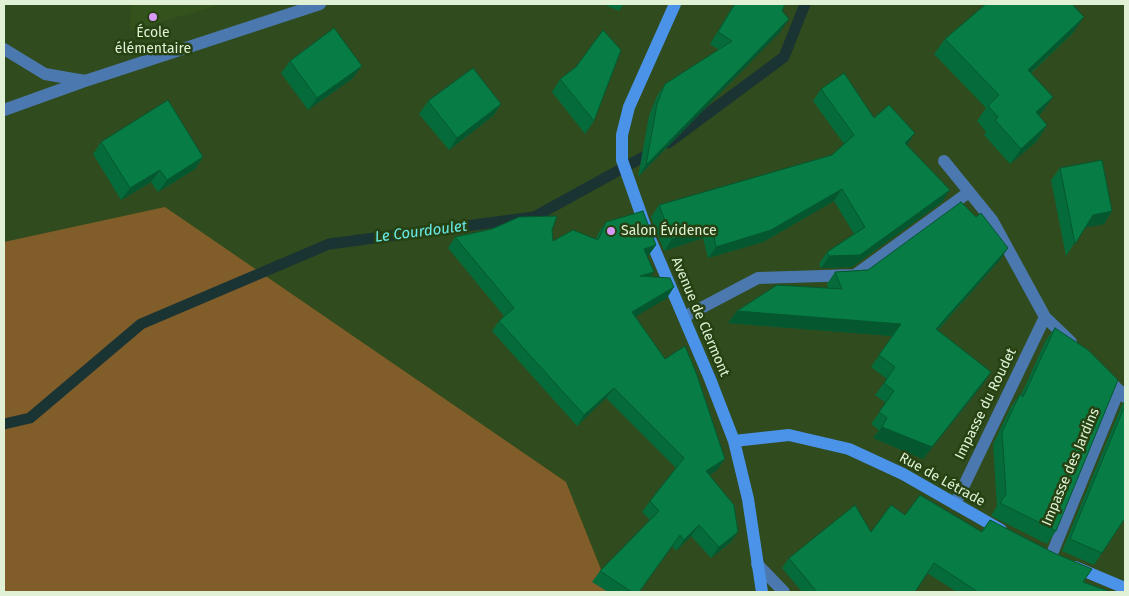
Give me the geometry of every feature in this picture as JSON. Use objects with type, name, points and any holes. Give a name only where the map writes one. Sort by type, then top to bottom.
[{"type":"street","points":[[4,110],[85,81],[320,4]]},
{"type":"street","name":"Avenue de Clermont","points":[[675,4],[628,107],[622,136],[622,160],[629,184],[734,441],[748,499],[762,592]]},
{"type":"street","points":[[4,49],[45,74],[85,81]]},
{"type":"street","points":[[944,161],[992,220],[1044,317],[1082,352]]},
{"type":"street","points":[[684,317],[758,278],[855,275],[969,192]]},
{"type":"street","name":"Impasse du Roudet","points":[[955,504],[1044,317]]},
{"type":"street","points":[[1094,365],[1122,394]]},
{"type":"street","name":"Impasse des Jardins","points":[[1122,394],[1046,554],[1125,588]]},
{"type":"street","name":"Rue de Létrade","points":[[734,441],[773,435],[789,435],[849,449],[903,474],[1010,536]]},
{"type":"street","points":[[757,564],[784,592]]},
{"type":"shaded area","name":"École élémentaire","points":[[131,4],[222,4],[130,31]]},
{"type":"shaded area","points":[[165,207],[566,482],[610,592],[4,592],[4,242]]},
{"type":"building","points":[[735,4],[785,4],[782,11],[789,19],[646,165],[657,104],[665,84],[732,41],[718,32]]},
{"type":"building","points":[[986,4],[1072,4],[1084,17],[1028,70],[1053,97],[1036,112],[1047,125],[1021,149],[995,120],[998,117],[988,106],[999,95],[945,39]]},
{"type":"building","points":[[334,28],[362,66],[317,98],[290,61]]},
{"type":"building","points":[[603,30],[621,50],[594,121],[560,79],[576,67]]},
{"type":"building","points":[[473,68],[501,104],[457,138],[428,101]]},
{"type":"building","points":[[844,73],[874,118],[889,105],[915,133],[905,143],[950,190],[860,255],[829,256],[827,252],[865,227],[842,189],[771,230],[716,247],[712,226],[672,239],[659,205],[832,155],[854,135],[821,89]]},
{"type":"building","points":[[168,100],[203,157],[167,180],[160,170],[130,188],[101,142]]},
{"type":"building","points":[[1102,160],[1112,211],[1093,215],[1075,244],[1060,168]]},
{"type":"building","points":[[961,202],[976,217],[981,213],[1008,248],[936,329],[991,372],[932,447],[882,427],[887,418],[879,412],[894,391],[884,383],[895,367],[879,355],[901,324],[737,311],[777,285],[842,289],[835,272],[868,270]]},
{"type":"building","points":[[643,211],[656,245],[644,249],[654,272],[640,276],[670,278],[674,287],[632,312],[665,359],[685,346],[697,375],[725,459],[706,471],[734,505],[738,532],[719,547],[699,525],[684,540],[680,535],[639,592],[632,592],[600,571],[659,511],[650,501],[684,458],[614,388],[584,415],[499,321],[514,308],[455,237],[492,229],[519,217],[557,216],[552,230],[553,241],[573,230],[598,240],[606,222]]},
{"type":"building","points":[[1055,328],[1088,350],[1118,380],[1056,531],[1000,503],[1006,494],[1002,432],[1020,394],[1023,397]]},
{"type":"building","points":[[1125,405],[1125,518],[1102,553],[1070,539]]},
{"type":"building","points":[[920,495],[982,532],[990,520],[1054,553],[1092,569],[1083,582],[1111,592],[978,592],[934,563],[915,592],[817,592],[789,558],[855,505],[871,532],[891,505],[905,515]]},
{"type":"waterway","name":"Le Courdoulet","points":[[668,143],[784,57],[805,4]]},
{"type":"waterway","name":"Le Courdoulet","points":[[4,424],[30,418],[141,324],[329,244],[534,217],[654,151]]},
{"type":"place","name":"École élémentaire","points":[[153,17]]},
{"type":"place","name":"Salon Évidence","points":[[611,231]]}]
